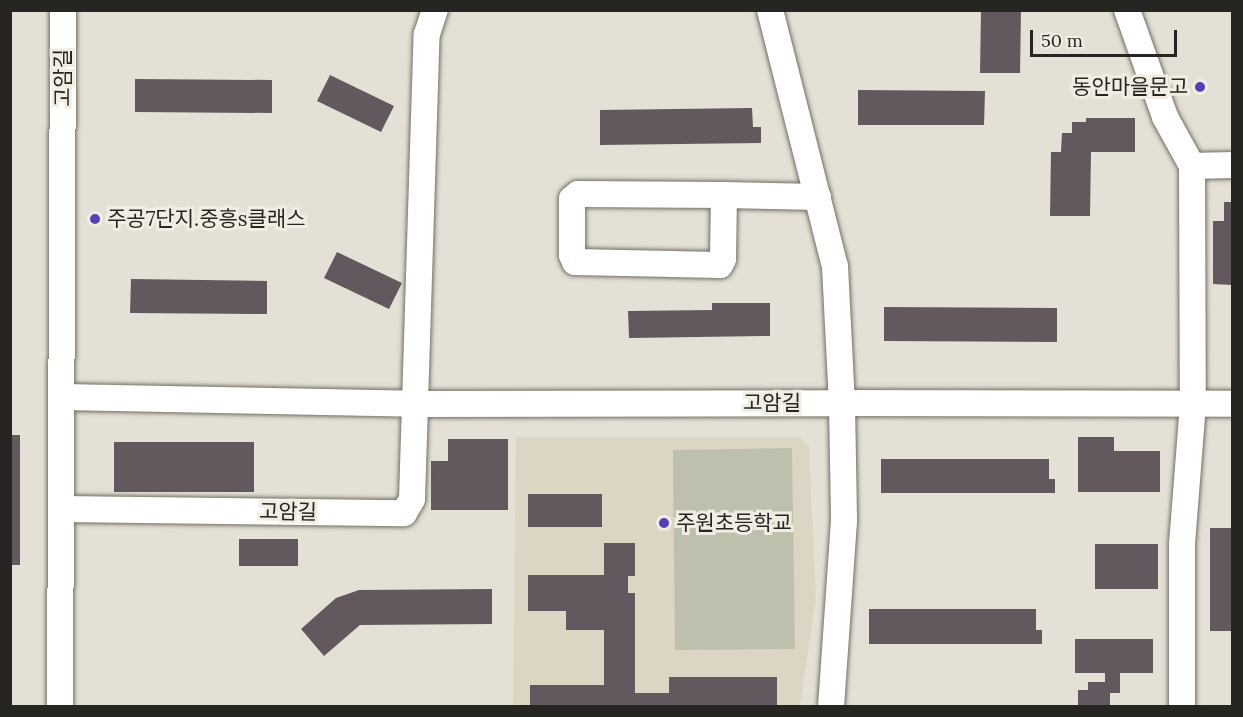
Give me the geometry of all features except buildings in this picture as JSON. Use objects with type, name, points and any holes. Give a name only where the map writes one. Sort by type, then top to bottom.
[{"type":"street","name":"고암길","points":[[60,706],[63,10]]},
{"type":"street","points":[[415,404],[427,34],[435,10]]},
{"type":"street","points":[[770,10],[835,266],[842,403],[844,521],[831,706]]},
{"type":"street","points":[[1127,10],[1165,117],[1192,166],[1193,404],[1182,544],[1182,706]]},
{"type":"street","points":[[1192,166],[1233,165]]},
{"type":"street","points":[[724,195],[720,265],[576,262],[572,255],[572,199],[578,194],[724,195],[818,197]]},
{"type":"street","name":"고암길","points":[[62,397],[415,404],[1233,404]]},
{"type":"street","name":"고암길","points":[[62,509],[404,513],[412,499],[415,404]]},
{"type":"shaded area","name":"주원초등학교","points":[[516,437],[799,437],[809,447],[816,598],[800,706],[513,706]]},
{"type":"green space","points":[[792,448],[795,649],[675,650],[673,450]]},
{"type":"place","name":"동안마을문고","points":[[1200,87]]},
{"type":"place","name":"주공7단지.중흥s클래스","points":[[95,219]]},
{"type":"place","name":"주원초등학교","points":[[664,523]]}]
